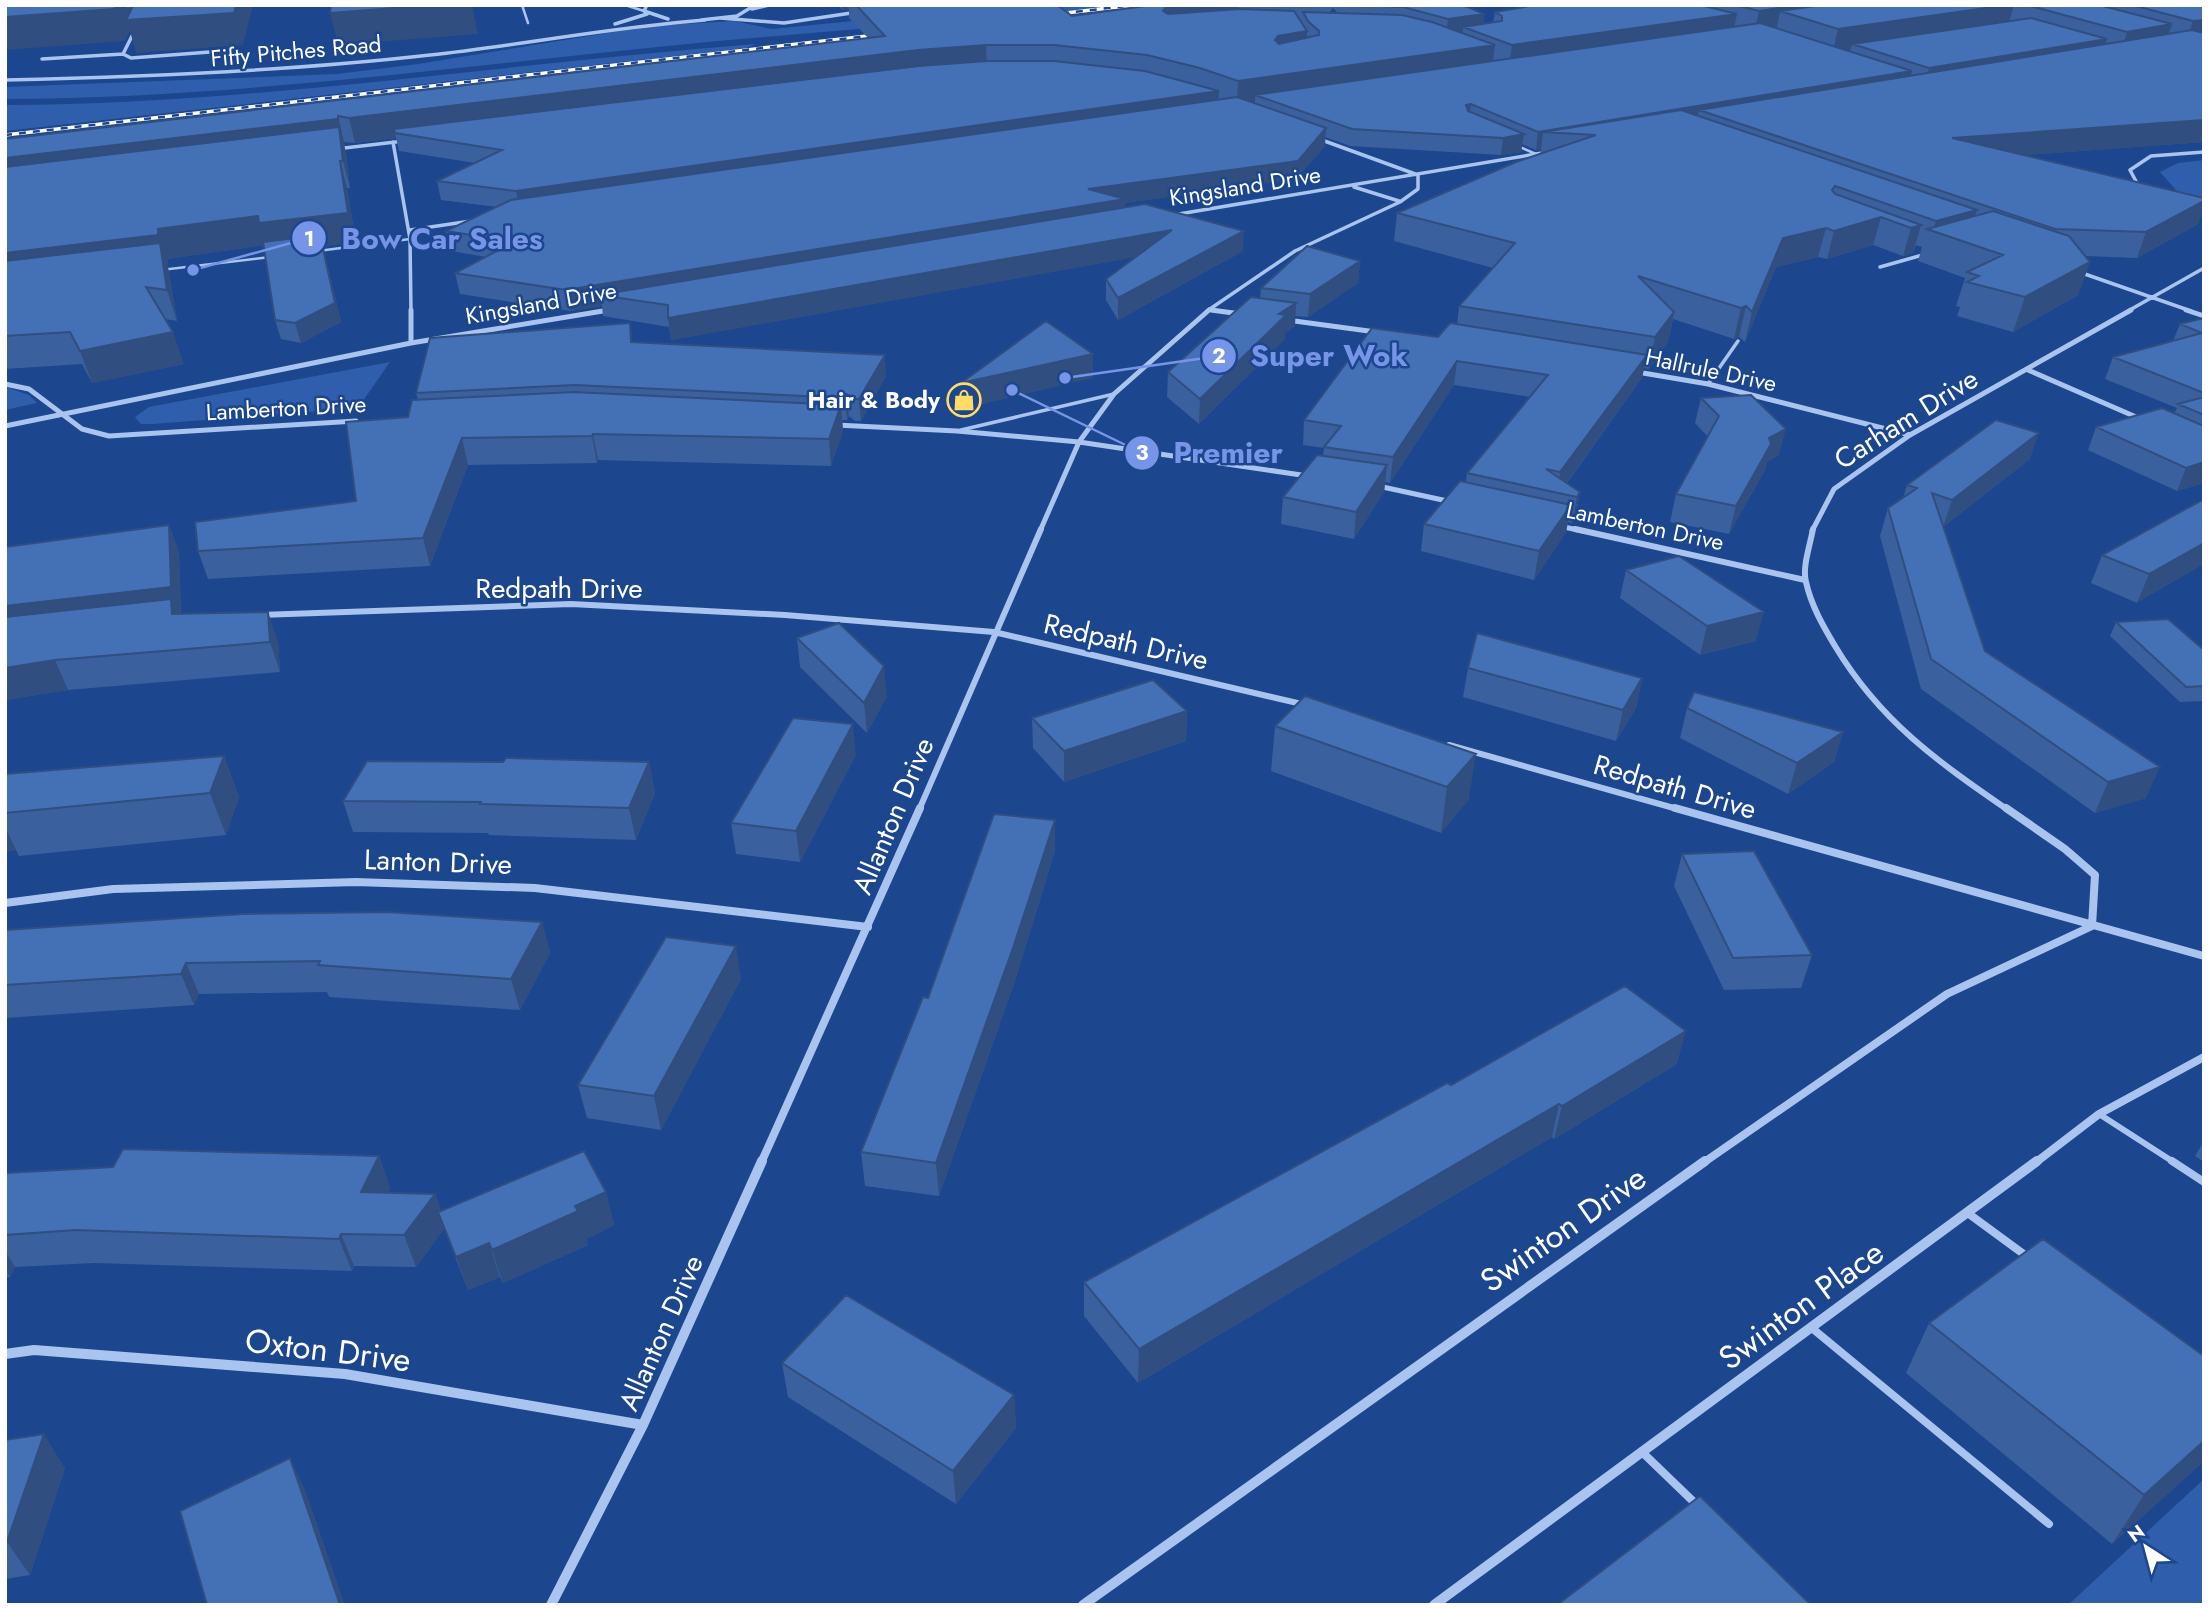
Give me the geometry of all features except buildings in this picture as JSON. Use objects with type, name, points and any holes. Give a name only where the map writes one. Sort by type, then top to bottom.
[{"type":"street","points":[[647,5],[645,13],[674,20],[720,18],[769,5]]},
{"type":"street","points":[[720,18],[790,23],[863,12]]},
{"type":"street","name":"Fifty Pitches Road","points":[[587,31],[645,13]]},
{"type":"street","points":[[744,13],[755,20]]},
{"type":"street","name":"Fifty Pitches Road","points":[[5,80],[201,74],[316,66],[430,55],[587,31],[705,20]]},
{"type":"street","points":[[123,54],[139,23]]},
{"type":"street","points":[[42,60],[123,54],[131,58],[223,51]]},
{"type":"street","points":[[1315,138],[1418,175],[1418,189],[1400,202],[1351,186]]},
{"type":"street","points":[[325,151],[407,141]]},
{"type":"street","points":[[394,142],[410,230],[411,343]]},
{"type":"street","name":"Kingsland Drive","points":[[1171,216],[1549,152]]},
{"type":"street","points":[[2148,193],[2138,186],[2130,170],[2151,156],[2204,152]]},
{"type":"street","name":"Allanton Drive","points":[[551,1605],[643,1425],[868,927],[994,632],[1079,442],[1114,394],[1210,309],[1295,251],[1400,202]]},
{"type":"street","points":[[410,230],[479,220]]},
{"type":"street","points":[[1880,267],[1929,254],[1916,249]]},
{"type":"street","name":"Carham Drive","points":[[2092,926],[2095,875],[2065,849],[1947,768],[1892,722],[1853,676],[1821,622],[1805,580],[1813,527],[1834,489],[1910,435],[2204,268]]},
{"type":"street","points":[[2074,270],[2204,316]]},
{"type":"street","name":"Kingsland Drive","points":[[5,426],[411,343],[617,308]]},
{"type":"street","points":[[1210,309],[1250,315]]},
{"type":"street","points":[[1277,318],[1383,333]]},
{"type":"street","name":"Hallrule Drive","points":[[1627,370],[1708,384],[1910,435]]},
{"type":"street","points":[[2028,370],[2153,425]]},
{"type":"street","name":"Lamberton Drive","points":[[5,384],[14,384],[41,395],[82,430],[109,436],[365,421]]},
{"type":"street","points":[[822,424],[957,431],[1079,442],[1319,477]]},
{"type":"street","points":[[1372,485],[1466,505]]},
{"type":"street","name":"Lamberton Drive","points":[[1548,523],[1805,580]]},
{"type":"street","name":"Redpath Drive","points":[[256,616],[571,604],[785,615],[994,632],[1311,707]]},
{"type":"street","name":"Redpath Drive","points":[[1446,744],[2204,956]]},
{"type":"street","name":"Lanton Drive","points":[[5,903],[113,889],[356,882],[535,888],[868,927]]},
{"type":"street","name":"Swinton Drive","points":[[1083,1605],[1606,1230],[1947,994],[2092,926]]},
{"type":"street","name":"Swinton Place","points":[[1440,1603],[1969,1214],[2099,1114],[2204,1056]]},
{"type":"street","name":"Oxton Drive","points":[[5,1353],[34,1350],[345,1374],[643,1425]]},
{"type":"lane","points":[[522,5],[528,23]]},
{"type":"lane","points":[[625,5],[645,13]]},
{"type":"lane","points":[[1513,144],[1536,154]]},
{"type":"lane","points":[[313,252],[410,239]]},
{"type":"lane","points":[[157,271],[275,256]]},
{"type":"lane","points":[[1708,384],[1738,341]]},
{"type":"lane","points":[[957,431],[1114,394]]},
{"type":"lane","points":[[2099,1114],[2204,1182]]},
{"type":"lane","points":[[1969,1214],[2036,1263]]},
{"type":"lane","points":[[1814,1329],[2049,1524]]},
{"type":"lane","points":[[1642,1452],[1701,1509]]},
{"type":"shaded area","points":[[1015,5],[1121,5],[667,46],[254,88],[5,99],[5,87],[337,74],[418,64],[651,26],[734,21],[772,29]]},
{"type":"shaded area","points":[[756,44],[746,48],[5,131],[5,105],[194,98]]},
{"type":"shaded area","points":[[2204,160],[2204,204],[2184,199],[2160,172],[2178,163]]},
{"type":"shaded area","points":[[390,362],[358,408],[153,424],[141,424],[135,417],[149,407]]},
{"type":"shaded area","points":[[5,387],[29,395],[37,403],[5,410]]},
{"type":"shaded area","points":[[2204,1479],[2204,1605],[2068,1605]]},
{"type":"railway","points":[[1048,15],[1135,5]]},
{"type":"railway","points":[[5,135],[885,34]]},
{"type":"place","name":"Bow Car Sales","points":[[193,270]]},
{"type":"place","name":"Super Wok","points":[[1065,378]]},
{"type":"place","name":"Premier","points":[[1012,390]]},
{"type":"place","name":"Hair & Body","points":[[964,400]]}]
